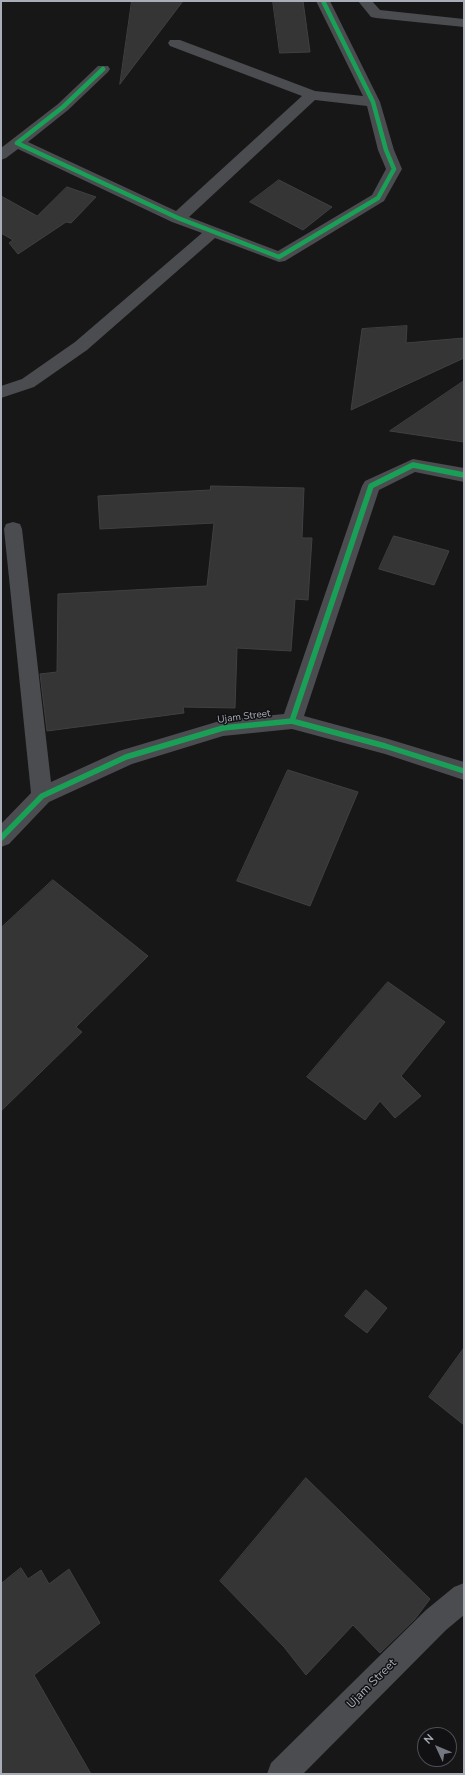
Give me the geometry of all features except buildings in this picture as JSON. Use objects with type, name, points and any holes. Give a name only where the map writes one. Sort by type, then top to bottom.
[{"type":"street","points":[[17,143],[113,186],[178,218],[279,257],[378,198],[394,169],[386,150],[373,102],[323,1]]},
{"type":"street","points":[[365,1],[376,14],[464,24]]},
{"type":"street","points":[[175,43],[312,95],[373,102]]},
{"type":"street","points":[[1,155],[63,107],[103,69]]},
{"type":"street","points":[[178,218],[312,95]]},
{"type":"street","points":[[1,392],[28,383],[81,346],[214,231]]},
{"type":"street","points":[[292,721],[371,486],[413,465],[464,475]]},
{"type":"street","points":[[13,529],[42,796]]},
{"type":"street","name":"Ujam Street","points":[[1,838],[42,796],[126,757],[223,728],[292,721],[385,746],[464,771]]},
{"type":"street","name":"Ujam Street","points":[[282,1774],[436,1620],[464,1597]]},
{"type":"cycle path","points":[[103,69],[63,107],[17,143],[178,218],[279,257],[378,198],[394,169],[386,150],[373,102],[323,1]]},
{"type":"cycle path","points":[[292,721],[371,486],[413,465],[464,475]]},
{"type":"cycle path","points":[[1,838],[42,796],[126,757],[223,728],[292,721],[385,746],[464,771]]}]
